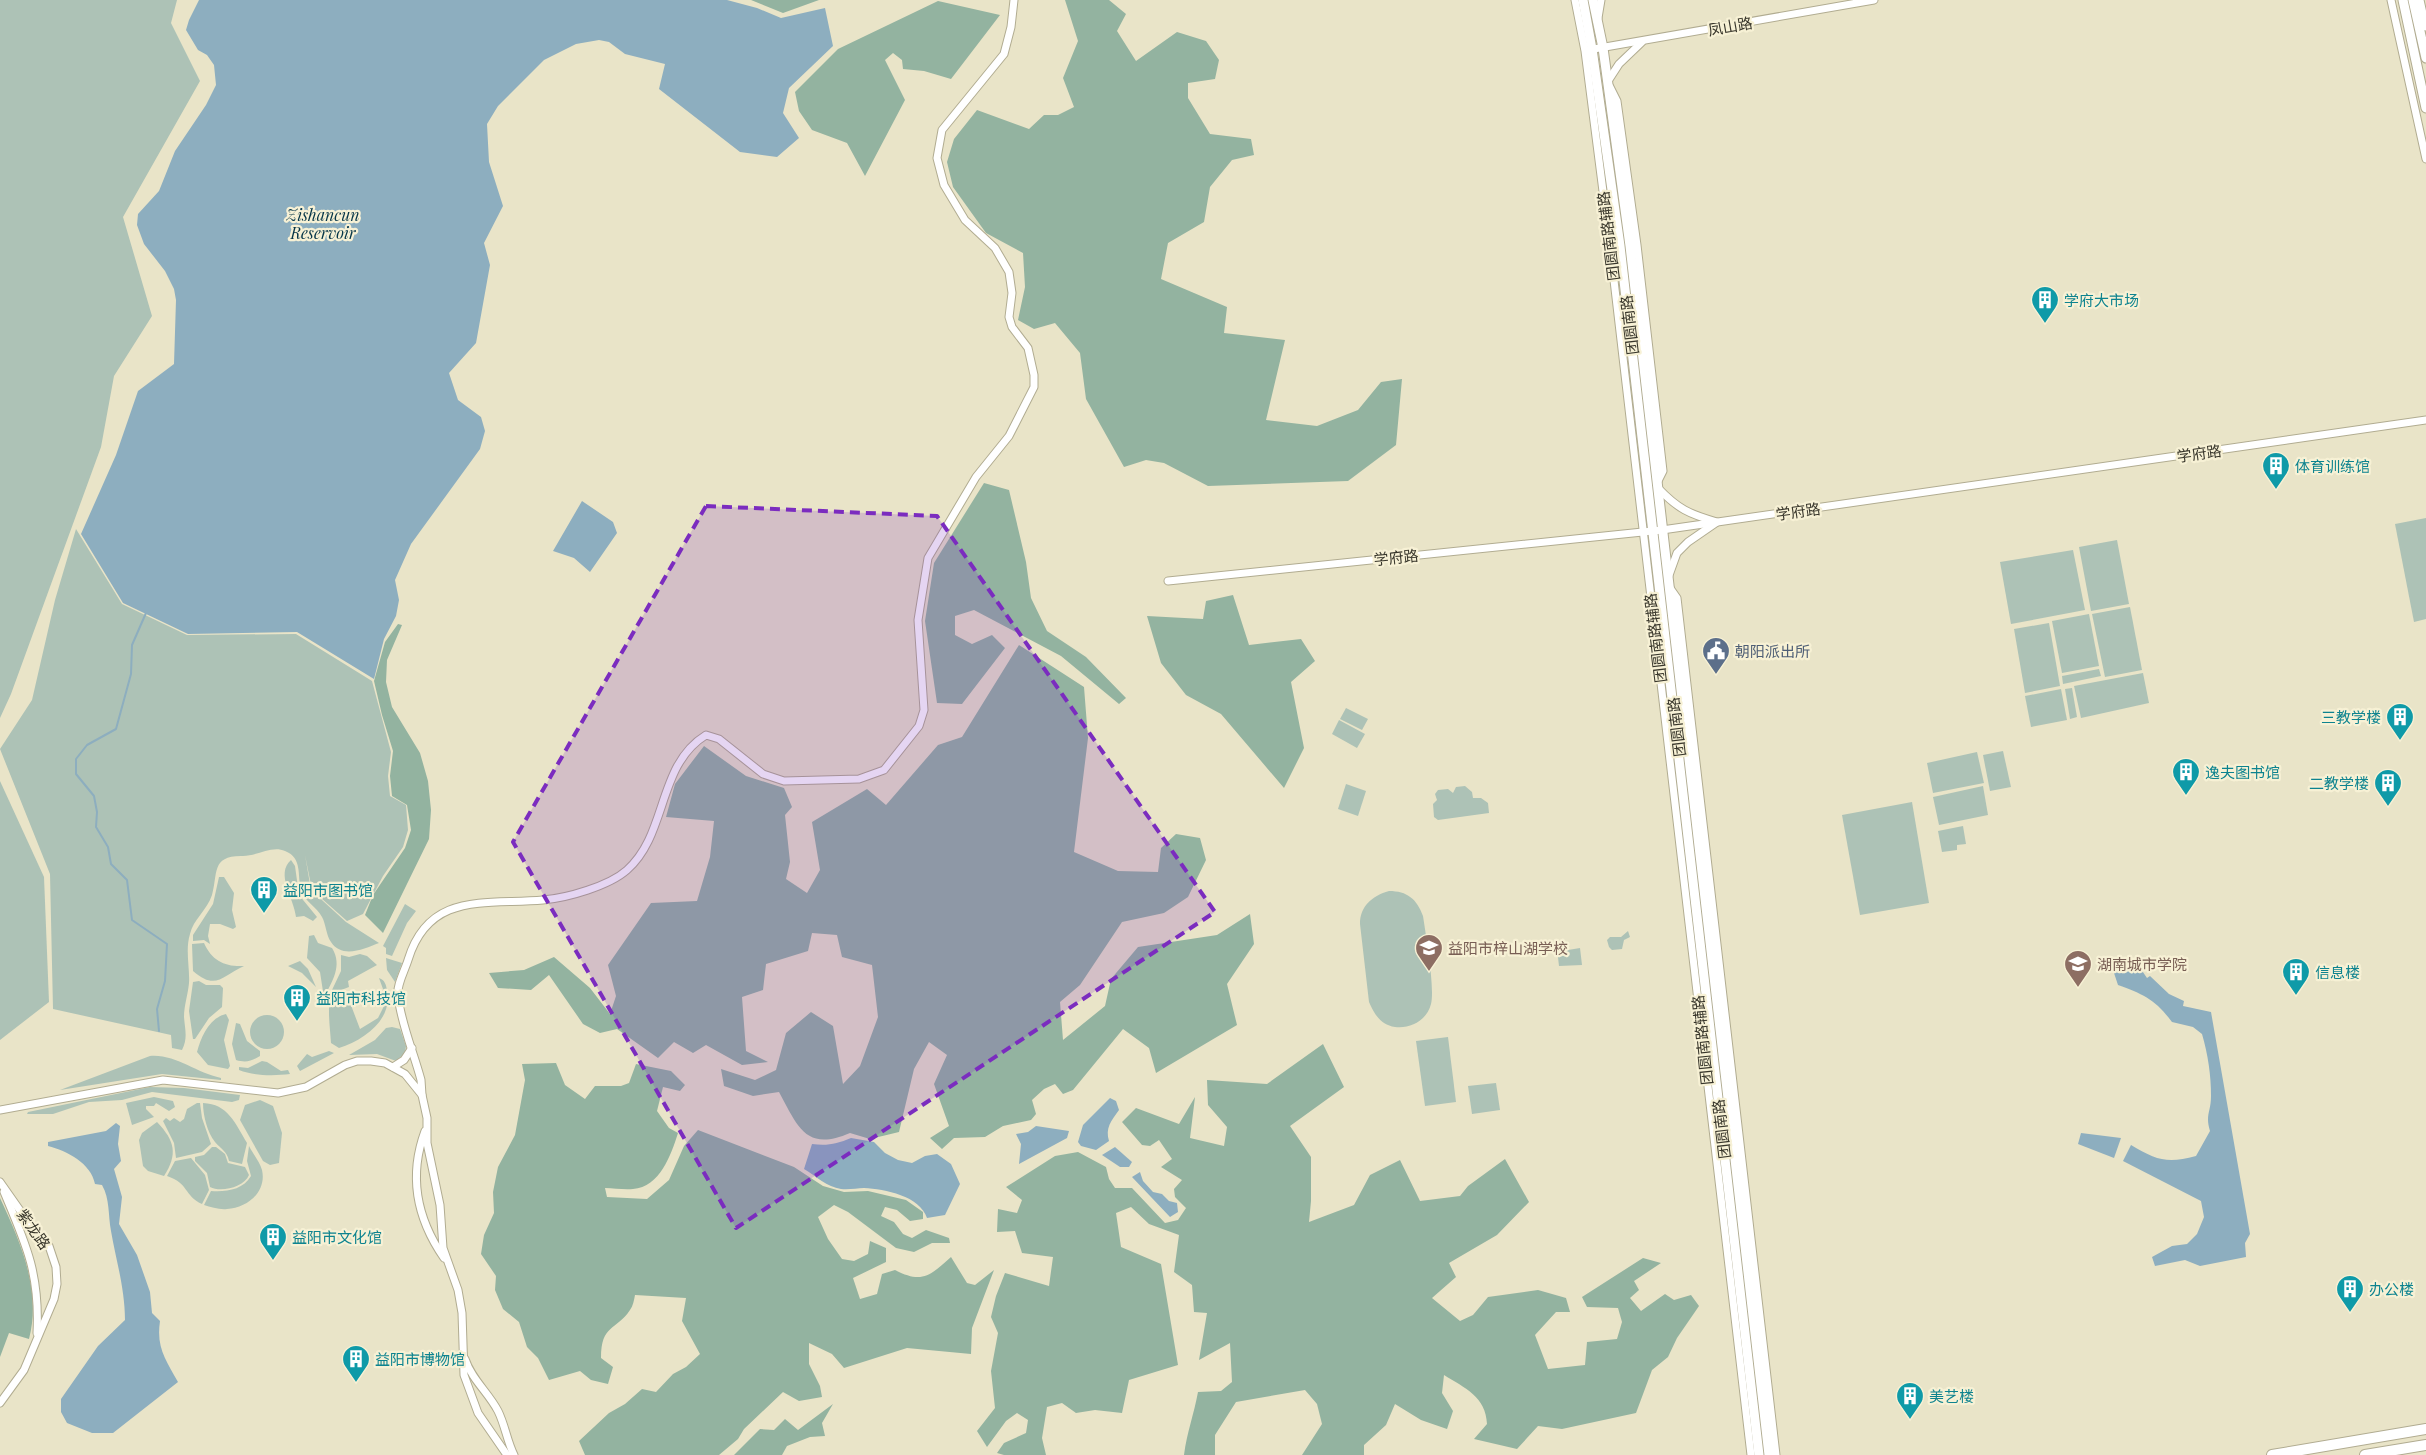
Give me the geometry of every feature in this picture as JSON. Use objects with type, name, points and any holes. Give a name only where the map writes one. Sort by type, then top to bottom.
[{"type":"highway","points":[[2272,1455],[2426,1429]]},
{"type":"highway","points":[[2365,1455],[2426,1445]]},
{"type":"main road","name":"团圆南路","points":[[1583,0],[1589,50],[1620,246],[1759,1455]]},
{"type":"main road","name":"团圆南路","points":[[1593,0],[1608,83],[1657,486],[1768,1455]]},
{"type":"main road","points":[[2403,0],[2426,108]]},
{"type":"main road","points":[[2414,0],[2426,58]]},
{"type":"street","points":[[507,1455],[483,1421],[471,1398],[464,1375],[462,1312],[458,1290],[443,1248],[440,1205],[427,1143],[426,1108],[422,1095],[421,1080],[397,995],[411,950],[426,926],[438,915],[452,908],[470,903],[554,898],[602,885],[628,870],[649,841],[668,782],[693,743],[706,735],[719,739],[763,774],[784,781],[859,779],[884,770],[919,726],[924,710],[918,620],[928,558],[976,477],[1010,436],[1034,387],[1034,375],[1028,348],[1012,327],[1009,317],[1012,293],[1009,272],[995,248],[965,220],[944,185],[937,158],[942,130],[1004,54],[1011,27],[1014,0]]},
{"type":"street","name":"团圆南路辅路","points":[[1575,0],[1589,50],[1642,532],[1751,1455]]},
{"type":"street","points":[[1597,20],[1601,0]]},
{"type":"street","name":"凤山路","points":[[1589,50],[1874,0]]},
{"type":"street","points":[[2391,0],[2426,160]]},
{"type":"street","points":[[2420,0],[2426,27]]},
{"type":"street","points":[[1608,83],[1619,64],[1644,41]]},
{"type":"street","name":"学府路","points":[[1168,581],[1662,530],[2426,420]]},
{"type":"street","points":[[1657,486],[1675,506],[1696,516],[1717,522]]},
{"type":"street","points":[[1668,582],[1677,553],[1688,542],[1717,522]]},
{"type":"street","name":"团圆南路辅路","points":[[1668,582],[1677,598],[1776,1455]]},
{"type":"street","points":[[392,1067],[404,1060],[412,1048]]},
{"type":"street","points":[[1,1111],[163,1080],[256,1091],[294,1091],[306,1087],[345,1065],[371,1061],[392,1067],[405,1074],[422,1095]]},
{"type":"street","points":[[427,1126],[417,1162],[415,1189],[422,1219],[448,1265]]},
{"type":"street","points":[[0,1174],[12,1199]]},
{"type":"street","name":"紫龙路","points":[[0,1182],[49,1246],[56,1267],[57,1284],[54,1299],[24,1370],[0,1403]]},
{"type":"street","name":"紫龙路","points":[[0,1182],[30,1252],[36,1280],[37,1338]]},
{"type":"street","points":[[462,1349],[472,1375],[491,1398],[499,1414],[514,1455]]},
{"type":"highlighted area","points":[[706,506],[937,516],[1215,912],[736,1228],[513,842]]},
{"type":"green space","points":[[0,0],[177,0],[171,23],[200,81],[123,217],[152,316],[114,376],[101,447],[11,694],[0,718]]},
{"type":"green space","points":[[751,0],[819,0],[783,13]]},
{"type":"green space","points":[[1065,0],[1109,0],[1126,14],[1117,31],[1136,61],[1177,32],[1206,41],[1219,60],[1215,79],[1188,83],[1188,98],[1210,134],[1251,139],[1254,155],[1232,160],[1210,187],[1204,222],[1168,243],[1161,279],[1227,307],[1224,333],[1285,340],[1266,420],[1317,426],[1358,410],[1381,382],[1402,379],[1396,445],[1348,481],[1208,486],[1164,463],[1146,460],[1124,467],[1086,399],[1080,353],[1055,323],[1034,329],[1018,320],[1025,287],[1023,253],[986,233],[953,187],[947,162],[954,139],[977,110],[1029,129],[1044,115],[1058,115],[1074,107],[1063,78],[1078,41]]},
{"type":"green space","points":[[938,1],[1000,15],[951,79],[924,71],[903,69],[902,60],[893,53],[885,60],[905,100],[865,176],[847,143],[812,130],[799,111],[795,92],[838,49]]},
{"type":"green space","points":[[984,483],[1009,490],[1026,562],[1031,598],[1047,631],[1086,657],[1126,698],[1119,704],[1061,656],[974,610],[955,616],[955,635],[972,644],[992,635],[1005,648],[962,704],[937,703],[925,621],[934,563]]},
{"type":"green space","points":[[2426,518],[2426,619],[2414,622],[2395,524]]},
{"type":"green space","points":[[76,529],[122,604],[187,635],[296,634],[372,681],[391,752],[388,776],[390,796],[406,805],[408,830],[403,847],[383,876],[363,914],[347,921],[312,890],[305,855],[311,890],[346,922],[379,943],[367,948],[354,951],[341,950],[331,942],[322,917],[301,890],[297,863],[291,854],[274,849],[247,856],[231,857],[220,863],[212,895],[194,924],[189,940],[189,983],[184,1013],[186,1038],[182,1050],[172,1048],[171,1035],[53,1009],[50,874],[0,749],[32,700],[55,600]]},
{"type":"green space","points":[[2117,540],[2129,604],[2091,611],[2079,547]]},
{"type":"green space","points":[[2073,550],[2085,610],[2011,624],[2000,562]]},
{"type":"green space","points":[[1233,595],[1249,645],[1301,639],[1315,661],[1291,682],[1304,748],[1284,788],[1221,714],[1186,695],[1161,663],[1147,616],[1203,619],[1206,601]]},
{"type":"green space","points":[[2130,607],[2142,670],[2105,677],[2092,614]]},
{"type":"green space","points":[[2089,614],[2099,666],[2062,673],[2052,621]]},
{"type":"green space","points":[[2049,623],[2060,686],[2025,693],[2014,629]]},
{"type":"green space","points":[[398,624],[402,625],[387,660],[386,682],[392,707],[420,753],[428,781],[431,810],[429,839],[383,933],[365,915],[373,895],[405,848],[411,830],[407,805],[392,796],[390,776],[393,751],[374,681],[385,642]]},
{"type":"green space","points":[[1019,645],[1084,687],[1088,738],[1074,852],[1118,871],[1158,872],[1161,848],[1176,834],[1200,838],[1206,860],[1188,897],[1164,913],[1122,922],[1080,985],[1060,1002],[1063,1040],[1105,1006],[1111,979],[1138,947],[1217,935],[1250,914],[1254,944],[1227,984],[1237,1025],[1156,1073],[1149,1048],[1123,1029],[1073,1090],[1063,1094],[1055,1084],[1044,1089],[1032,1100],[1036,1114],[1031,1120],[1003,1126],[985,1137],[954,1138],[942,1149],[930,1138],[949,1126],[934,1084],[947,1055],[929,1042],[914,1069],[899,1132],[870,1139],[850,1133],[823,1140],[813,1138],[798,1125],[779,1092],[753,1096],[724,1086],[721,1069],[755,1080],[776,1070],[786,1033],[811,1012],[833,1026],[843,1084],[860,1066],[878,1017],[872,965],[842,957],[837,935],[812,933],[808,951],[766,964],[763,990],[742,997],[746,1051],[768,1062],[742,1065],[706,1045],[693,1053],[674,1042],[658,1058],[617,1029],[600,1033],[583,1024],[549,975],[531,990],[498,988],[489,973],[524,970],[554,957],[590,988],[610,1014],[616,996],[608,965],[651,903],[697,901],[710,857],[714,821],[666,817],[675,784],[704,746],[746,776],[784,788],[792,807],[785,815],[790,862],[786,879],[807,893],[820,870],[812,822],[867,789],[886,805],[938,745],[962,737]]},
{"type":"green space","points":[[2099,669],[2101,676],[2063,684],[2062,676]]},
{"type":"green space","points":[[2143,673],[2149,703],[2081,718],[2074,686]]},
{"type":"green space","points":[[2072,688],[2077,717],[2070,719],[2065,689]]},
{"type":"green space","points":[[2061,689],[2067,720],[2031,727],[2025,696]]},
{"type":"green space","points":[[1346,708],[1368,719],[1362,730],[1340,719]]},
{"type":"green space","points":[[1339,720],[1365,734],[1357,748],[1332,734]]},
{"type":"green space","points":[[2003,751],[2011,787],[1990,791],[1983,755]]},
{"type":"green space","points":[[1977,752],[1984,783],[1933,793],[1927,763]]},
{"type":"green space","points":[[0,781],[44,877],[49,1002],[0,1040]]},
{"type":"green space","points":[[1346,784],[1366,791],[1358,816],[1338,809]]},
{"type":"green space","points":[[1465,786],[1472,792],[1473,798],[1481,798],[1488,803],[1489,813],[1438,820],[1434,817],[1433,804],[1437,800],[1435,794],[1438,790],[1448,789],[1453,793],[1456,787]]},
{"type":"green space","points":[[1983,786],[1988,815],[1939,825],[1933,797]]},
{"type":"green space","points":[[1912,802],[1929,903],[1860,915],[1842,815]]},
{"type":"green space","points":[[1963,826],[1966,844],[1957,845],[1957,850],[1942,852],[1938,831]]},
{"type":"green space","points":[[291,860],[295,866],[299,895],[317,917],[313,921],[304,916],[296,917],[285,879],[285,872]]},
{"type":"green space","points":[[219,877],[224,877],[234,893],[232,910],[236,927],[233,929],[220,924],[210,924],[208,936],[210,944],[204,940],[193,941],[193,935],[213,904]]},
{"type":"green space","points":[[1389,891],[1406,894],[1421,910],[1431,974],[1432,996],[1429,1010],[1418,1022],[1401,1027],[1390,1026],[1382,1021],[1376,1015],[1369,1002],[1360,924],[1362,912],[1368,903],[1377,896]]},
{"type":"green space","points":[[405,904],[416,911],[407,923],[392,956],[386,954],[386,948],[383,946]]},
{"type":"green space","points":[[1628,931],[1630,937],[1624,940],[1622,949],[1612,950],[1609,947],[1607,940],[1610,937],[1621,937]]},
{"type":"green space","points":[[314,935],[318,943],[332,948],[337,961],[333,979],[324,998],[320,972],[307,958],[309,936]]},
{"type":"green space","points":[[204,943],[211,954],[220,962],[244,966],[219,980],[213,981],[201,977],[193,971],[192,944]]},
{"type":"green space","points":[[1568,948],[1568,950],[1580,948],[1582,965],[1559,966],[1557,949]]},
{"type":"green space","points":[[360,954],[367,956],[377,965],[348,981],[349,987],[336,992],[332,990],[341,971],[341,955],[349,957]]},
{"type":"green space","points":[[386,958],[402,963],[395,982],[387,970]]},
{"type":"green space","points":[[300,961],[308,969],[316,987],[302,973],[288,966]]},
{"type":"green space","points":[[379,978],[386,985],[388,1001],[386,1011],[381,1019],[375,1027],[358,1040],[339,1048],[331,1043],[329,1011],[331,993],[346,992],[360,1029],[378,1018],[387,1000]]},
{"type":"green space","points":[[199,981],[206,985],[220,985],[223,988],[222,1007],[209,1018],[195,1039],[193,1039],[189,1011],[193,982]]},
{"type":"green space","points":[[226,1014],[229,1020],[224,1040],[230,1066],[228,1069],[208,1065],[197,1052],[203,1034],[210,1024]]},
{"type":"green space","points":[[267,1015],[279,1020],[284,1032],[279,1044],[267,1049],[255,1044],[250,1032],[255,1020]]},
{"type":"green space","points":[[236,1023],[240,1024],[247,1041],[260,1051],[260,1056],[249,1061],[236,1060],[232,1044]]},
{"type":"green space","points":[[386,1028],[400,1029],[406,1046],[405,1053],[396,1061],[377,1054],[349,1055],[375,1040]]},
{"type":"green space","points":[[1448,1037],[1456,1102],[1425,1106],[1416,1041]]},
{"type":"green space","points":[[1323,1044],[1344,1087],[1290,1126],[1311,1157],[1309,1222],[1354,1205],[1370,1175],[1400,1160],[1420,1201],[1460,1196],[1468,1186],[1505,1159],[1529,1202],[1497,1235],[1449,1263],[1456,1277],[1432,1298],[1460,1321],[1473,1315],[1488,1297],[1538,1290],[1566,1298],[1570,1312],[1556,1312],[1535,1335],[1548,1369],[1585,1365],[1587,1342],[1617,1339],[1622,1322],[1618,1308],[1587,1307],[1582,1297],[1643,1258],[1661,1263],[1634,1281],[1639,1290],[1630,1298],[1641,1311],[1665,1294],[1674,1300],[1691,1295],[1699,1306],[1677,1338],[1668,1357],[1652,1370],[1636,1413],[1562,1429],[1538,1426],[1517,1449],[1474,1439],[1487,1424],[1483,1407],[1473,1394],[1444,1375],[1442,1393],[1453,1411],[1447,1429],[1421,1420],[1395,1404],[1386,1425],[1364,1445],[1364,1455],[1302,1455],[1322,1424],[1317,1404],[1305,1390],[1236,1402],[1215,1435],[1215,1455],[1184,1455],[1198,1392],[1221,1391],[1232,1382],[1230,1343],[1199,1360],[1207,1313],[1194,1312],[1192,1285],[1174,1272],[1179,1235],[1149,1224],[1131,1207],[1116,1213],[1121,1247],[1161,1264],[1178,1365],[1129,1380],[1122,1413],[1095,1410],[1076,1413],[1062,1403],[1047,1407],[1042,1438],[1046,1455],[1004,1455],[997,1453],[1004,1443],[1026,1433],[1028,1420],[1017,1413],[1006,1421],[987,1447],[977,1431],[995,1408],[991,1371],[998,1333],[991,1317],[996,1296],[1005,1273],[1049,1286],[1053,1257],[1022,1253],[1015,1231],[997,1232],[998,1209],[1017,1213],[1022,1200],[1006,1187],[1055,1156],[1078,1152],[1106,1167],[1109,1179],[1115,1188],[1132,1188],[1165,1223],[1178,1220],[1186,1208],[1175,1197],[1174,1189],[1182,1180],[1161,1167],[1172,1159],[1159,1140],[1150,1146],[1142,1145],[1122,1122],[1136,1108],[1179,1124],[1195,1097],[1190,1138],[1224,1146],[1227,1127],[1208,1105],[1207,1080],[1267,1084]]},
{"type":"green space","points":[[329,1051],[334,1053],[300,1071],[297,1066],[307,1054],[312,1057]]},
{"type":"green space","points":[[150,1056],[169,1058],[221,1078],[221,1080],[162,1074],[60,1090]]},
{"type":"green space","points":[[262,1061],[281,1071],[288,1070],[290,1074],[264,1075],[239,1070],[239,1067],[248,1068]]},
{"type":"green space","points":[[556,1063],[565,1085],[585,1099],[595,1086],[621,1086],[629,1083],[636,1064],[671,1071],[685,1085],[680,1091],[663,1087],[657,1111],[669,1128],[678,1133],[672,1151],[663,1168],[657,1176],[642,1187],[630,1189],[605,1188],[607,1197],[647,1199],[669,1180],[684,1146],[698,1130],[794,1167],[823,1186],[844,1192],[868,1191],[906,1200],[923,1212],[923,1219],[910,1221],[897,1210],[885,1207],[881,1216],[894,1222],[903,1234],[912,1238],[926,1230],[949,1238],[950,1243],[932,1243],[914,1252],[896,1248],[848,1212],[834,1205],[818,1217],[828,1239],[842,1259],[854,1261],[868,1254],[870,1241],[886,1248],[886,1262],[853,1278],[860,1299],[877,1294],[882,1274],[895,1270],[912,1277],[925,1276],[951,1257],[967,1283],[975,1285],[994,1270],[972,1328],[971,1354],[907,1348],[844,1368],[832,1354],[809,1343],[809,1364],[820,1386],[822,1397],[799,1401],[783,1392],[744,1429],[738,1439],[719,1455],[585,1455],[579,1441],[609,1413],[625,1404],[642,1389],[656,1392],[673,1374],[686,1367],[700,1354],[682,1321],[686,1298],[635,1295],[630,1310],[625,1317],[606,1333],[604,1339],[601,1358],[613,1367],[608,1384],[591,1380],[580,1371],[549,1380],[538,1358],[527,1347],[519,1322],[503,1309],[495,1290],[496,1276],[481,1254],[484,1235],[494,1213],[493,1192],[498,1167],[515,1135],[525,1080],[522,1064]]},
{"type":"green space","points":[[1496,1083],[1500,1110],[1472,1114],[1468,1086]]},
{"type":"green space","points":[[150,1087],[184,1088],[240,1095],[239,1100],[232,1102],[152,1092],[122,1100],[89,1102],[53,1114],[27,1114],[28,1112]]},
{"type":"green space","points":[[154,1097],[173,1101],[175,1107],[169,1111],[156,1103],[154,1106],[146,1106],[146,1109],[154,1117],[132,1125],[126,1103]]},
{"type":"green space","points":[[260,1100],[273,1106],[282,1133],[279,1163],[270,1165],[263,1161],[240,1120],[245,1105]]},
{"type":"green space","points":[[200,1103],[202,1118],[211,1144],[202,1152],[176,1158],[174,1143],[163,1121],[166,1118],[170,1121],[174,1118],[180,1122],[184,1119],[187,1109]]},
{"type":"green space","points":[[203,1103],[219,1107],[234,1122],[247,1143],[242,1164],[229,1161],[225,1152],[212,1138],[206,1123]]},
{"type":"green space","points":[[157,1122],[168,1135],[173,1154],[164,1176],[148,1171],[143,1166],[139,1140],[142,1133]]},
{"type":"green space","points":[[249,1146],[262,1170],[263,1178],[258,1192],[242,1206],[234,1208],[221,1209],[204,1205],[211,1191],[234,1189],[248,1181],[251,1176],[247,1161]]},
{"type":"green space","points":[[212,1147],[216,1147],[225,1154],[228,1163],[245,1167],[249,1175],[242,1183],[226,1189],[210,1187],[207,1173],[195,1161],[195,1157],[204,1155]]},
{"type":"green space","points":[[191,1158],[205,1175],[209,1190],[202,1204],[196,1201],[179,1182],[167,1176],[175,1161]]},
{"type":"green space","points":[[0,1198],[15,1231],[27,1266],[33,1302],[29,1339],[9,1333],[0,1357]]},
{"type":"green space","points":[[833,1404],[822,1423],[825,1436],[810,1437],[787,1446],[782,1455],[734,1455],[760,1429],[774,1430],[785,1419],[798,1430]]},
{"type":"water","name":"Zishancun Reservoir","points":[[199,0],[727,0],[757,8],[781,18],[825,8],[833,46],[789,88],[783,113],[799,138],[777,157],[740,152],[659,89],[665,64],[625,54],[609,42],[599,40],[576,44],[544,60],[498,106],[487,124],[489,162],[503,206],[484,243],[490,265],[476,343],[449,373],[458,400],[481,417],[485,431],[480,449],[411,544],[395,580],[399,600],[396,616],[384,639],[374,679],[297,632],[188,634],[123,603],[81,534],[116,455],[138,391],[174,364],[176,300],[174,289],[165,271],[144,244],[137,225],[138,214],[159,191],[175,151],[206,105],[216,85],[214,65],[207,55],[198,50],[186,30]]},
{"type":"water","points":[[582,501],[613,522],[617,533],[590,572],[574,558],[553,551]]},
{"type":"water","points":[[2136,962],[2147,978],[2150,976],[2169,994],[2184,1001],[2183,1006],[2211,1012],[2250,1234],[2245,1243],[2246,1257],[2200,1266],[2185,1260],[2155,1266],[2152,1257],[2172,1246],[2187,1244],[2197,1234],[2204,1217],[2201,1201],[2123,1161],[2131,1145],[2162,1159],[2177,1160],[2196,1156],[2210,1131],[2208,1117],[2211,1101],[2210,1080],[2202,1034],[2193,1027],[2172,1022],[2154,1003],[2135,991],[2118,985],[2112,967]]},
{"type":"water","points":[[1110,1098],[1116,1101],[1119,1110],[1108,1128],[1109,1141],[1096,1150],[1081,1146],[1078,1142],[1083,1125]]},
{"type":"water","points":[[116,1123],[120,1126],[118,1144],[121,1161],[114,1169],[122,1197],[119,1224],[137,1255],[150,1292],[152,1313],[160,1321],[159,1339],[163,1353],[178,1382],[113,1433],[92,1433],[67,1423],[61,1412],[61,1399],[98,1346],[125,1320],[122,1286],[105,1190],[102,1185],[95,1184],[89,1170],[83,1164],[63,1151],[48,1146],[48,1142],[106,1131]]},
{"type":"water","points":[[1036,1126],[1069,1131],[1067,1138],[1019,1164],[1021,1144],[1016,1134],[1028,1132]]},
{"type":"water","points":[[2081,1133],[2121,1138],[2114,1158],[2078,1144]]},
{"type":"water","points":[[851,1138],[874,1142],[885,1153],[898,1160],[912,1163],[925,1156],[937,1154],[951,1164],[960,1184],[945,1215],[927,1218],[917,1204],[901,1195],[864,1188],[836,1188],[826,1184],[804,1169],[812,1144],[832,1144]]},
{"type":"water","points":[[1115,1147],[1132,1162],[1129,1167],[1120,1167],[1102,1155]]},
{"type":"water","points":[[1140,1172],[1143,1181],[1153,1192],[1162,1194],[1169,1201],[1177,1203],[1178,1212],[1170,1217],[1132,1177]]},
{"type":"waterway","points":[[146,613],[132,645],[131,674],[116,729],[87,745],[76,759],[76,774],[94,796],[97,812],[96,827],[108,847],[111,864],[127,880],[132,920],[167,944],[165,981],[157,1009],[159,1031]]},
{"type":"place","name":"学府大市场","points":[[2045,324]]},
{"type":"place","name":"体育训练馆","points":[[2276,490]]},
{"type":"place","name":"朝阳派出所","points":[[1716,675]]},
{"type":"place","name":"三教学楼","points":[[2400,741]]},
{"type":"place","name":"逸夫图书馆","points":[[2186,796]]},
{"type":"place","name":"二教学楼","points":[[2388,807]]},
{"type":"place","name":"益阳市图书馆","points":[[264,914]]},
{"type":"place","name":"益阳市梓山湖学校","points":[[1429,972]]},
{"type":"place","name":"湖南城市学院","points":[[2078,988]]},
{"type":"place","name":"信息楼","points":[[2296,996]]},
{"type":"place","name":"益阳市科技馆","points":[[297,1022]]},
{"type":"place","name":"益阳市文化馆","points":[[273,1261]]},
{"type":"place","name":"办公楼","points":[[2350,1313]]},
{"type":"place","name":"益阳市博物馆","points":[[356,1383]]},
{"type":"place","name":"美艺楼","points":[[1910,1420]]}]
